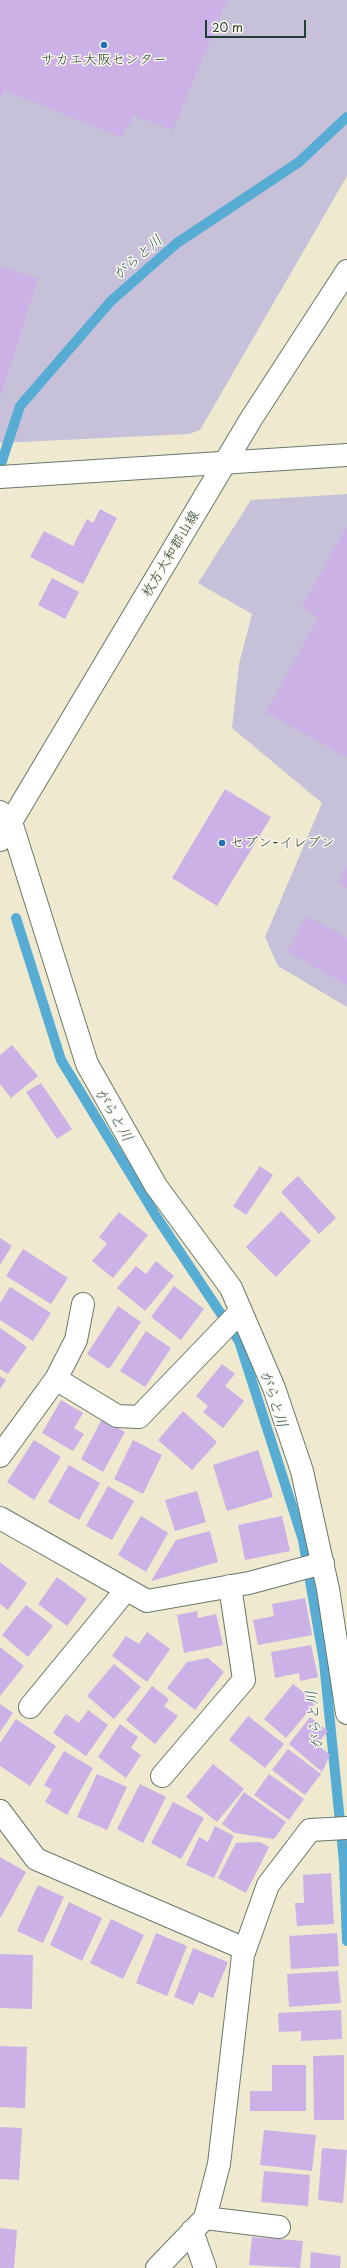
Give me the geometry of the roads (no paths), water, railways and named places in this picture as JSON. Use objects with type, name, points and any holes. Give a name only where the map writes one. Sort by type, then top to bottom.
[{"type":"street","name":"枚方大和郡山線","points":[[4,825],[226,463],[255,413],[347,271]]},
{"type":"street","points":[[10,476],[347,455]]},
{"type":"street","points":[[4,825],[87,1064],[156,1186],[231,1288],[233,1320],[274,1388],[302,1470],[312,1566],[342,1650],[347,1713]]},
{"type":"street","points":[[0,1456],[56,1379],[76,1340],[83,1304]]},
{"type":"street","points":[[56,1379],[117,1416],[139,1417],[233,1320]]},
{"type":"street","points":[[0,1518],[147,1601],[230,1586],[312,1566]]},
{"type":"street","points":[[162,1776],[244,1680],[230,1586]]},
{"type":"street","points":[[30,1707],[126,1590]]},
{"type":"street","points":[[1,1816],[36,1859],[245,1949]]},
{"type":"street","points":[[205,2268],[199,2225],[219,2164],[245,1949],[268,1885],[310,1830],[347,1828]]},
{"type":"street","points":[[157,2268],[199,2225],[279,2227]]},
{"type":"waterway","name":"がらと川","points":[[0,467],[20,406],[111,301],[177,243],[299,162],[347,117]]},
{"type":"waterway","name":"がらと川","points":[[16,918],[61,1060],[156,1216],[239,1341],[303,1540],[324,1662],[344,1862],[347,1941]]},
{"type":"place","name":"サカエ大阪センター","points":[[104,45]]},
{"type":"place","name":"セブン-イレブン","points":[[222,843]]}]
